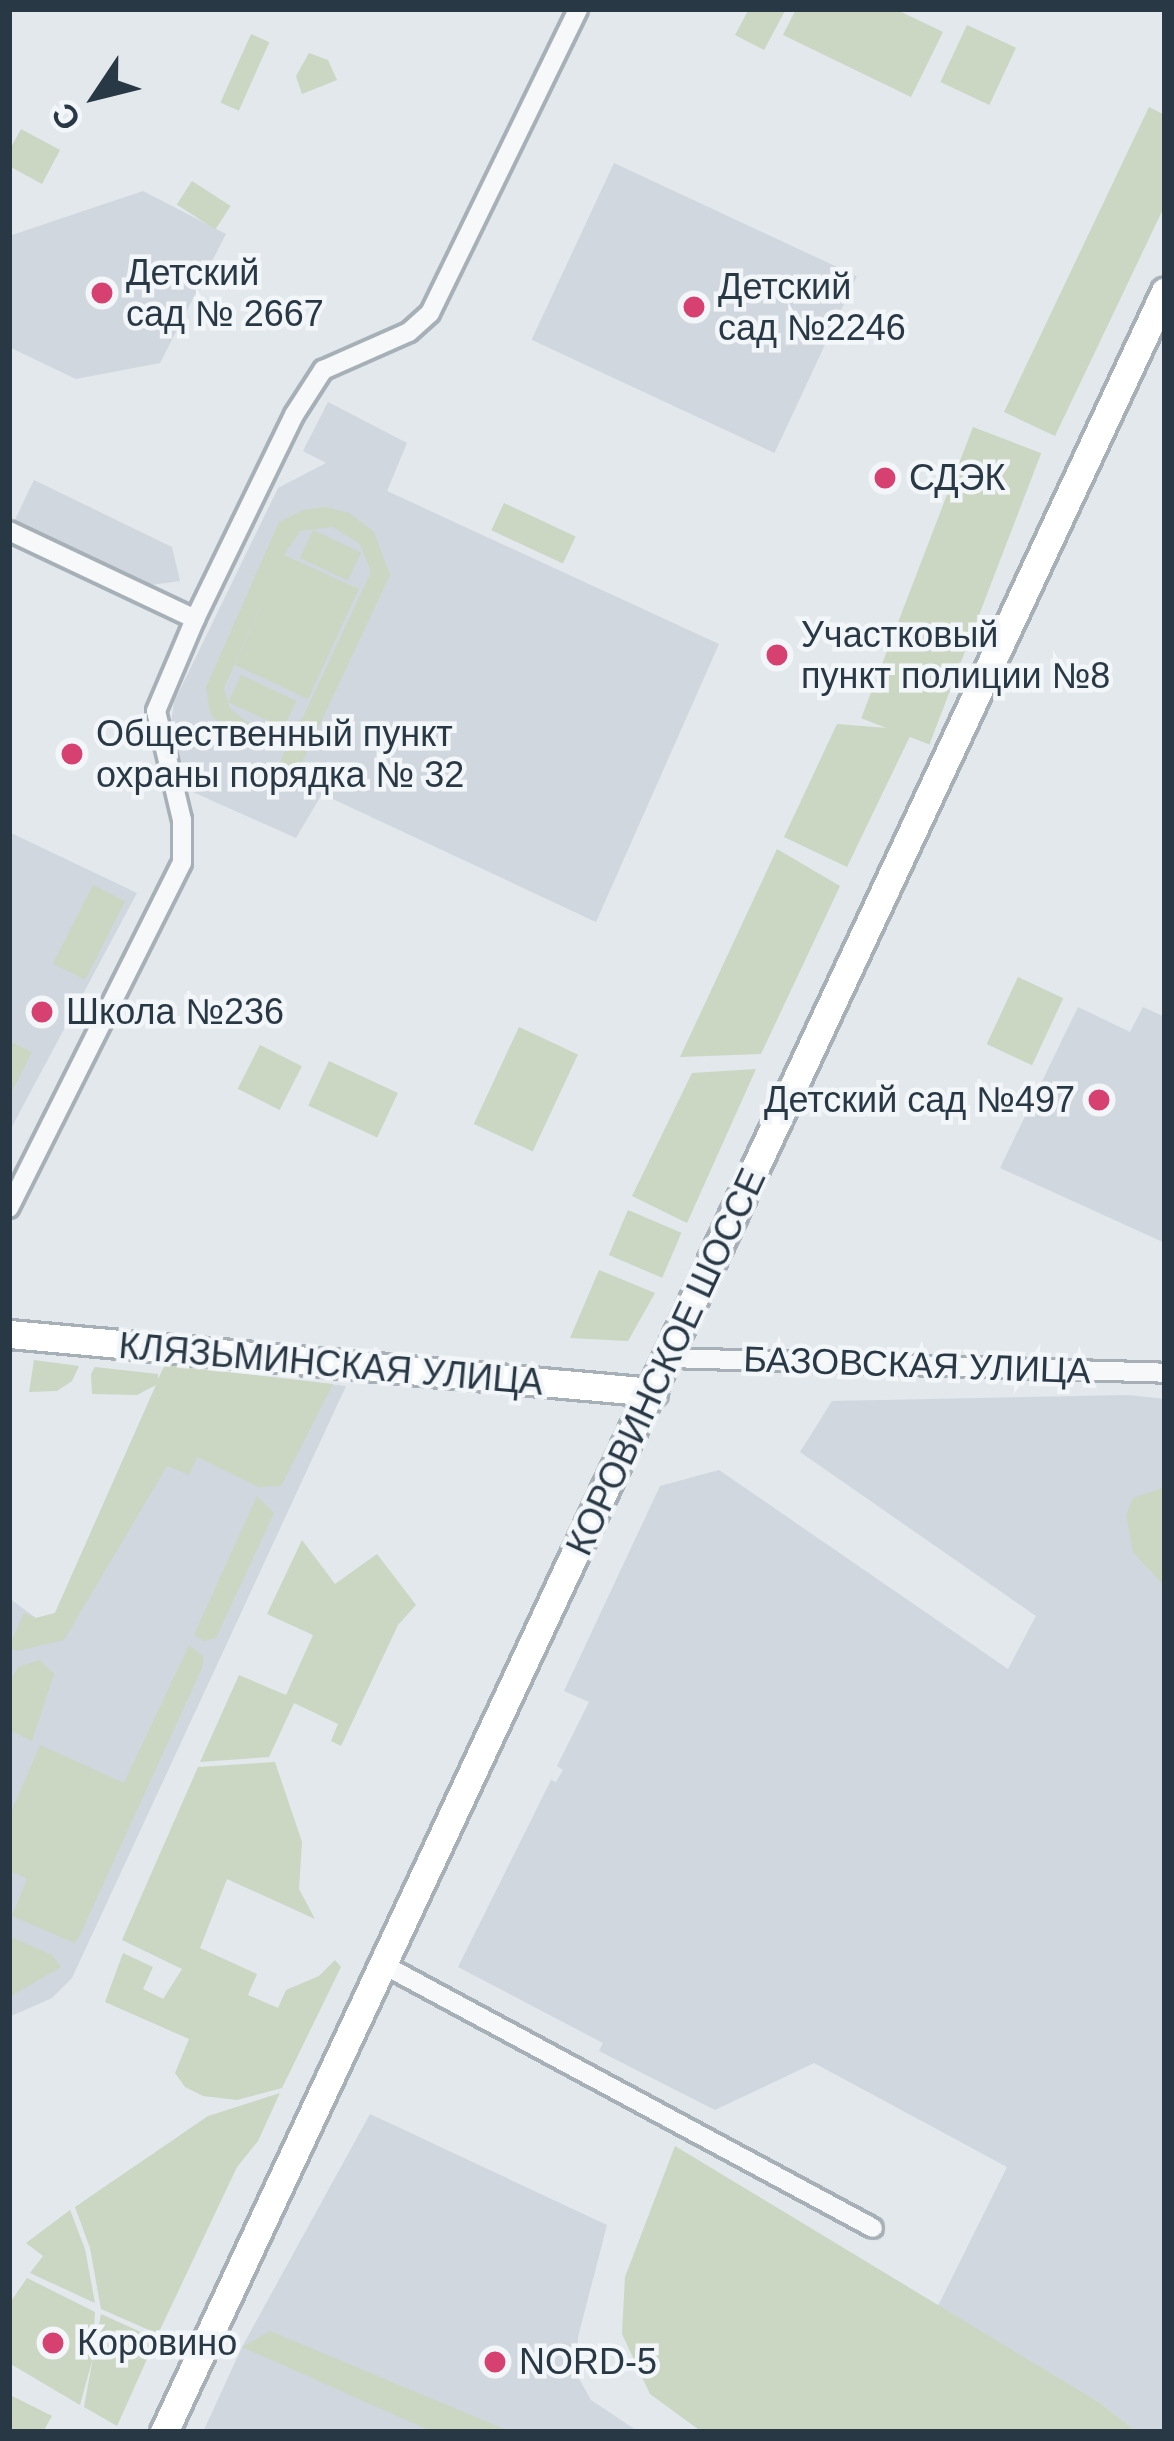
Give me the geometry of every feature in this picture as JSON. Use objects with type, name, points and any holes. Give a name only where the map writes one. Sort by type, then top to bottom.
[{"type":"main road","name":"КОРОВИНСКОЕ ШОССЕ","points":[[164,2432],[1165,291]]},
{"type":"main road","name":"КЛЯЗЬМИНСКАЯ УЛИЦА","points":[[9,1334],[653,1392]]},
{"type":"street","points":[[9,1208],[182,863],[182,820],[156,711],[195,619],[294,415],[323,370],[410,332],[430,313],[578,9]]},
{"type":"street","points":[[9,531],[195,619]]},
{"type":"street","name":"БАЗОВСКАЯ УЛИЦА","points":[[669,1358],[1165,1373]]},
{"type":"street","points":[[384,1965],[873,2228]]},
{"type":"shaded area","name":"Детский сад №2246","points":[[614,163],[857,276],[774,453],[532,340]]},
{"type":"shaded area","name":"Детский сад № 2667","points":[[143,191],[226,234],[160,363],[76,379],[9,347],[12,235]]},
{"type":"shaded area","points":[[328,402],[407,443],[387,491],[719,644],[596,922],[322,794],[296,838],[186,789],[171,723],[174,702],[278,488],[326,463],[303,451]]},
{"type":"shaded area","points":[[34,480],[172,547],[180,581],[144,586],[13,524]]},
{"type":"shaded area","name":"Школа №236","points":[[9,832],[137,893],[9,1132]]},
{"type":"shaded area","name":"Детский сад №497","points":[[1078,1007],[1130,1032],[1143,1007],[1165,1017],[1165,1243],[1000,1168]]},
{"type":"shaded area","points":[[165,1365],[346,1386],[72,1978],[52,1998],[9,2017],[9,1598],[36,1618],[55,1613]]},
{"type":"shaded area","points":[[1128,1395],[1165,1399],[1165,2432],[1137,2432],[1100,2403],[938,2306],[1007,2167],[814,2063],[715,2110],[599,2051],[603,2043],[458,1967],[551,1780],[556,1782],[563,1770],[557,1766],[589,1702],[564,1691],[660,1486],[719,1470],[1008,1669],[1036,1616],[800,1452],[832,1401]]},
{"type":"shaded area","points":[[370,2114],[607,2225],[578,2337],[577,2375],[591,2400],[639,2432],[203,2432],[242,2347]]},
{"type":"green space","points":[[749,9],[786,9],[764,50],[735,35]]},
{"type":"green space","points":[[796,9],[895,9],[943,32],[911,97],[783,35]]},
{"type":"green space","points":[[967,25],[1016,48],[989,105],[940,82]]},
{"type":"green space","points":[[251,34],[269,42],[239,111],[220,103]]},
{"type":"green space","points":[[309,53],[328,60],[337,80],[302,94],[296,76]]},
{"type":"green space","points":[[1149,107],[1165,115],[1165,205],[1055,436],[1004,412]]},
{"type":"green space","points":[[21,129],[60,150],[42,184],[9,166],[9,151]]},
{"type":"green space","points":[[192,181],[231,206],[215,230],[177,204]]},
{"type":"green space","points":[[973,427],[1041,453],[929,744],[861,718]]},
{"type":"green space","points":[[504,503],[576,536],[563,564],[491,530]]},
{"type":"green space","points":[[326,507],[349,513],[374,532],[390,575],[288,792],[270,783],[286,749],[249,745],[225,731],[210,713],[206,687],[279,522],[303,510]],"holes":[[[333,527],[360,544],[371,572],[302,719],[278,731],[255,728],[230,709],[224,688],[279,565],[235,665],[308,699],[359,589],[284,555],[300,531]]]},
{"type":"green space","points":[[313,530],[361,552],[348,580],[300,558]]},
{"type":"green space","points":[[241,675],[296,701],[284,728],[228,702]]},
{"type":"green space","points":[[837,724],[913,730],[847,867],[784,837]]},
{"type":"green space","points":[[777,849],[840,886],[761,1054],[680,1057]]},
{"type":"green space","points":[[93,885],[125,901],[85,980],[53,963]]},
{"type":"green space","points":[[1018,977],[1063,998],[1032,1065],[987,1044]]},
{"type":"green space","points":[[519,1027],[578,1054],[533,1151],[474,1124]]},
{"type":"green space","points":[[9,1041],[32,1052],[9,1097]]},
{"type":"green space","points":[[260,1045],[302,1066],[280,1110],[238,1089]]},
{"type":"green space","points":[[329,1061],[398,1093],[377,1138],[308,1105]]},
{"type":"green space","points":[[756,1069],[687,1223],[632,1196],[692,1073]]},
{"type":"green space","points":[[628,1210],[681,1233],[662,1278],[609,1255]]},
{"type":"green space","points":[[599,1270],[655,1293],[628,1341],[570,1338]]},
{"type":"green space","points":[[34,1360],[79,1366],[72,1381],[57,1391],[29,1392]]},
{"type":"green space","points":[[165,1365],[333,1384],[281,1486],[258,1487],[197,1457],[189,1475],[167,1466],[64,1640],[17,1651],[9,1647],[24,1613],[36,1618],[55,1613],[156,1385],[137,1395],[92,1394],[91,1374],[95,1367],[158,1374],[158,1379]]},
{"type":"green space","points":[[1165,1487],[1165,1587],[1133,1552],[1126,1515],[1133,1498]]},
{"type":"green space","points":[[257,1496],[274,1513],[216,1638],[204,1641],[194,1635]]},
{"type":"green space","points":[[302,1540],[335,1584],[377,1554],[416,1605],[398,1625],[341,1746],[331,1741],[338,1724],[294,1703],[269,1757],[200,1762],[239,1675],[286,1695],[313,1635],[267,1614]]},
{"type":"green space","points":[[189,1645],[203,1656],[202,1668],[79,1937],[74,1943],[12,1916],[27,1879],[9,1870],[9,1817],[40,1745],[124,1783]]},
{"type":"green space","points":[[40,1660],[54,1674],[32,1741],[9,1730],[9,1684],[18,1667]]},
{"type":"green space","points":[[275,1762],[302,1842],[299,1889],[315,1919],[227,1879],[200,1948],[257,1974],[248,1995],[278,2008],[286,1990],[319,1976],[335,1960],[341,1967],[282,2088],[237,2100],[203,2096],[185,2087],[175,2073],[189,2039],[105,2002],[123,1953],[153,1967],[143,1989],[163,1999],[182,1969],[122,1940],[198,1767]]},
{"type":"green space","points":[[9,1936],[52,1955],[61,1967],[9,1997]]},
{"type":"green space","points":[[280,2093],[258,2141],[237,2167],[158,2334],[101,2309],[90,2248],[75,2207],[208,2116]]},
{"type":"green space","points":[[675,2146],[1100,2403],[1137,2432],[702,2432],[650,2394],[622,2334],[625,2277]]},
{"type":"green space","points":[[70,2210],[85,2249],[95,2303],[30,2273],[43,2256],[26,2243]]},
{"type":"green space","points":[[27,2278],[95,2312],[92,2361],[80,2405],[9,2363],[9,2304]]},
{"type":"green space","points":[[101,2314],[156,2339],[117,2426],[84,2407]]},
{"type":"green space","points":[[270,2331],[511,2432],[433,2432],[242,2347]]},
{"type":"green space","points":[[9,2389],[10,2395],[52,2416],[43,2432],[9,2432]]},
{"type":"place","name":"Детский сад № 2667","points":[[102,293]]},
{"type":"place","name":"Детский сад №2246","points":[[694,307]]},
{"type":"place","name":"СДЭК","points":[[885,478]]},
{"type":"place","name":"Участковый пункт полиции №8","points":[[777,655]]},
{"type":"place","name":"Общественный пункт охраны порядка № 32","points":[[72,754]]},
{"type":"place","name":"Школа №236","points":[[42,1012]]},
{"type":"place","name":"Детский сад №497","points":[[1099,1100]]},
{"type":"place","name":"Коровино","points":[[53,2343]]},
{"type":"place","name":"NORD-5","points":[[495,2362]]}]
